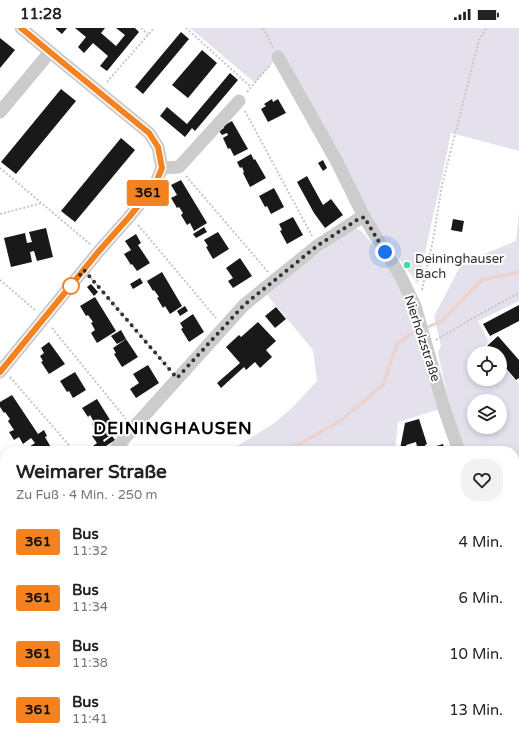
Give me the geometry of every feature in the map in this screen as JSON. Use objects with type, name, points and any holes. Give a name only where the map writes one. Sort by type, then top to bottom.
[{"type":"street","points":[[1,370],[155,185],[162,168],[158,147],[149,133],[21,28]]},
{"type":"street","points":[[0,112],[50,52]]},
{"type":"street","name":"Nierholzstraße","points":[[278,57],[337,162],[364,217],[400,275],[417,311],[444,408],[457,446]]},
{"type":"street","points":[[162,168],[179,167],[239,101]]},
{"type":"street","points":[[118,446],[177,378],[244,305],[317,246],[364,217]]},
{"type":"path","points":[[141,28],[148,34]]},
{"type":"path","points":[[99,92],[154,28]]},
{"type":"path","points":[[186,28],[251,87]]},
{"type":"path","points":[[263,28],[278,57],[239,101],[317,246]]},
{"type":"path","points":[[417,311],[433,240],[442,185],[479,40],[488,28]]},
{"type":"path","points":[[179,167],[264,266],[274,281]]},
{"type":"path","points":[[0,168],[99,251]]},
{"type":"path","points":[[0,214],[42,203]]},
{"type":"path","points":[[130,216],[224,326]]},
{"type":"path","points":[[84,270],[177,378]]},
{"type":"path","points":[[0,280],[44,318],[133,428]]},
{"type":"path","points":[[426,342],[519,294]]},
{"type":"path","points":[[1,370],[69,446]]},
{"type":"shaded area","points":[[190,28],[519,28],[519,151],[451,133],[418,284],[370,220],[281,54],[255,83]]},
{"type":"shaded area","points":[[519,212],[519,301],[478,321],[489,342],[485,346],[467,346],[467,386],[507,386],[507,371],[519,384],[519,446],[462,446],[450,406],[442,372],[438,352],[441,346],[434,316],[462,263],[516,241]]},
{"type":"shaded area","points":[[352,229],[357,229],[367,237],[394,276],[411,309],[440,409],[398,422],[396,446],[237,446],[273,424],[292,408],[317,381],[313,350],[267,295],[306,263]]},
{"type":"building","points":[[56,28],[67,28],[62,34]]},
{"type":"building","points":[[75,28],[105,28],[101,33],[116,46],[125,35],[116,28],[135,28],[139,32],[107,71],[100,66],[108,56],[93,43],[84,53],[78,47],[86,37]]},
{"type":"building","points":[[181,32],[189,39],[143,94],[135,87]]},
{"type":"building","points":[[0,38],[15,50],[0,68]]},
{"type":"building","points":[[202,50],[217,63],[188,98],[172,85]]},
{"type":"building","points":[[230,73],[238,80],[195,131],[192,128],[185,137],[160,116],[167,107],[187,124]]},
{"type":"building","points":[[61,89],[76,101],[16,174],[1,162]]},
{"type":"building","points":[[272,99],[273,102],[278,99],[286,113],[268,122],[261,109],[266,106],[264,104]]},
{"type":"building","points":[[232,121],[248,149],[234,156],[230,148],[228,149],[223,138],[228,135],[227,133],[222,135],[219,131],[224,128],[223,126]]},
{"type":"building","points":[[121,138],[135,150],[75,222],[61,211]]},
{"type":"building","points":[[251,154],[266,178],[250,187],[243,173],[242,167],[240,168],[237,162]]},
{"type":"building","points":[[323,160],[327,168],[323,171],[318,163]]},
{"type":"building","points":[[307,176],[323,205],[331,199],[343,215],[325,228],[314,213],[297,182]]},
{"type":"building","points":[[181,180],[207,223],[194,231],[190,223],[187,225],[181,215],[183,213],[179,207],[177,208],[171,198],[177,195],[171,185]]},
{"type":"building","points":[[274,188],[284,207],[271,214],[259,196]]},
{"type":"building","points":[[293,217],[303,235],[287,244],[280,231],[282,230],[279,224]]},
{"type":"building","points":[[453,219],[464,221],[462,232],[451,230]]},
{"type":"building","points":[[204,227],[207,232],[196,238],[193,234]]},
{"type":"building","points":[[46,228],[53,257],[37,261],[34,251],[30,252],[32,262],[11,267],[4,238],[25,233],[27,243],[32,242],[29,232]]},
{"type":"building","points":[[218,232],[229,249],[213,259],[204,240]]},
{"type":"building","points":[[136,234],[141,243],[138,245],[150,263],[137,271],[124,254],[131,250],[125,241]]},
{"type":"building","points":[[240,258],[252,276],[233,288],[228,281],[233,278],[226,268]]},
{"type":"building","points":[[162,272],[182,306],[170,314],[165,306],[163,308],[157,298],[159,297],[147,281]]},
{"type":"building","points":[[140,278],[143,283],[133,289],[130,284]]},
{"type":"building","points":[[91,284],[98,292],[94,296],[87,287]]},
{"type":"building","points":[[95,297],[116,331],[97,343],[91,333],[95,330],[91,323],[93,322],[88,315],[86,316],[80,306]]},
{"type":"building","points":[[519,305],[519,321],[490,336],[483,324]]},
{"type":"building","points":[[185,306],[188,311],[180,316],[177,311]]},
{"type":"building","points":[[276,307],[286,319],[275,328],[265,316]]},
{"type":"building","points":[[193,314],[204,332],[189,342],[181,329],[183,328],[180,323]]},
{"type":"building","points":[[258,322],[276,341],[266,350],[272,357],[260,368],[255,362],[246,370],[244,367],[221,388],[217,383],[240,363],[226,347],[239,335],[241,337]]},
{"type":"building","points":[[121,330],[126,339],[117,344],[111,336]]},
{"type":"building","points":[[498,336],[507,346],[487,346]]},
{"type":"building","points":[[126,339],[138,357],[122,367],[114,354],[116,353],[113,348]]},
{"type":"building","points":[[49,342],[65,364],[49,374],[41,362],[43,361],[40,356],[44,353],[41,348]]},
{"type":"building","points":[[507,346],[519,360],[519,378],[516,380],[507,369]]},
{"type":"building","points":[[148,365],[159,383],[136,398],[130,389],[139,383],[133,374]]},
{"type":"building","points":[[75,372],[86,390],[73,398],[60,381]]},
{"type":"building","points":[[12,395],[38,434],[44,430],[47,436],[45,437],[50,446],[30,446],[35,443],[31,438],[23,444],[19,437],[14,440],[9,432],[14,430],[8,421],[10,419],[0,407],[0,402]]},
{"type":"building","points":[[97,399],[117,431],[103,440],[104,442],[112,436],[115,440],[106,446],[93,446],[97,443],[92,436],[98,433],[92,424],[94,422],[90,415],[88,417],[82,408]]},
{"type":"building","points":[[419,419],[427,444],[425,446],[417,446],[416,442],[406,446],[401,446],[405,423]]},
{"type":"waterway","name":"Deininghauser Bach","points":[[296,446],[339,422],[383,385],[397,344],[409,335],[442,321],[482,280],[519,272]]},
{"type":"bus line","name":"361","points":[[0,372],[155,185],[162,168],[158,147],[149,133],[21,28]]},
{"type":"place","name":"Deininghauser Bach","points":[[407,265]]},
{"type":"district","name":"DEININGHAUSEN","points":[[173,428]]},
{"type":"route","points":[[71,286],[84,270],[177,378],[244,305],[317,246],[357,220],[364,217],[385,252]]}]
